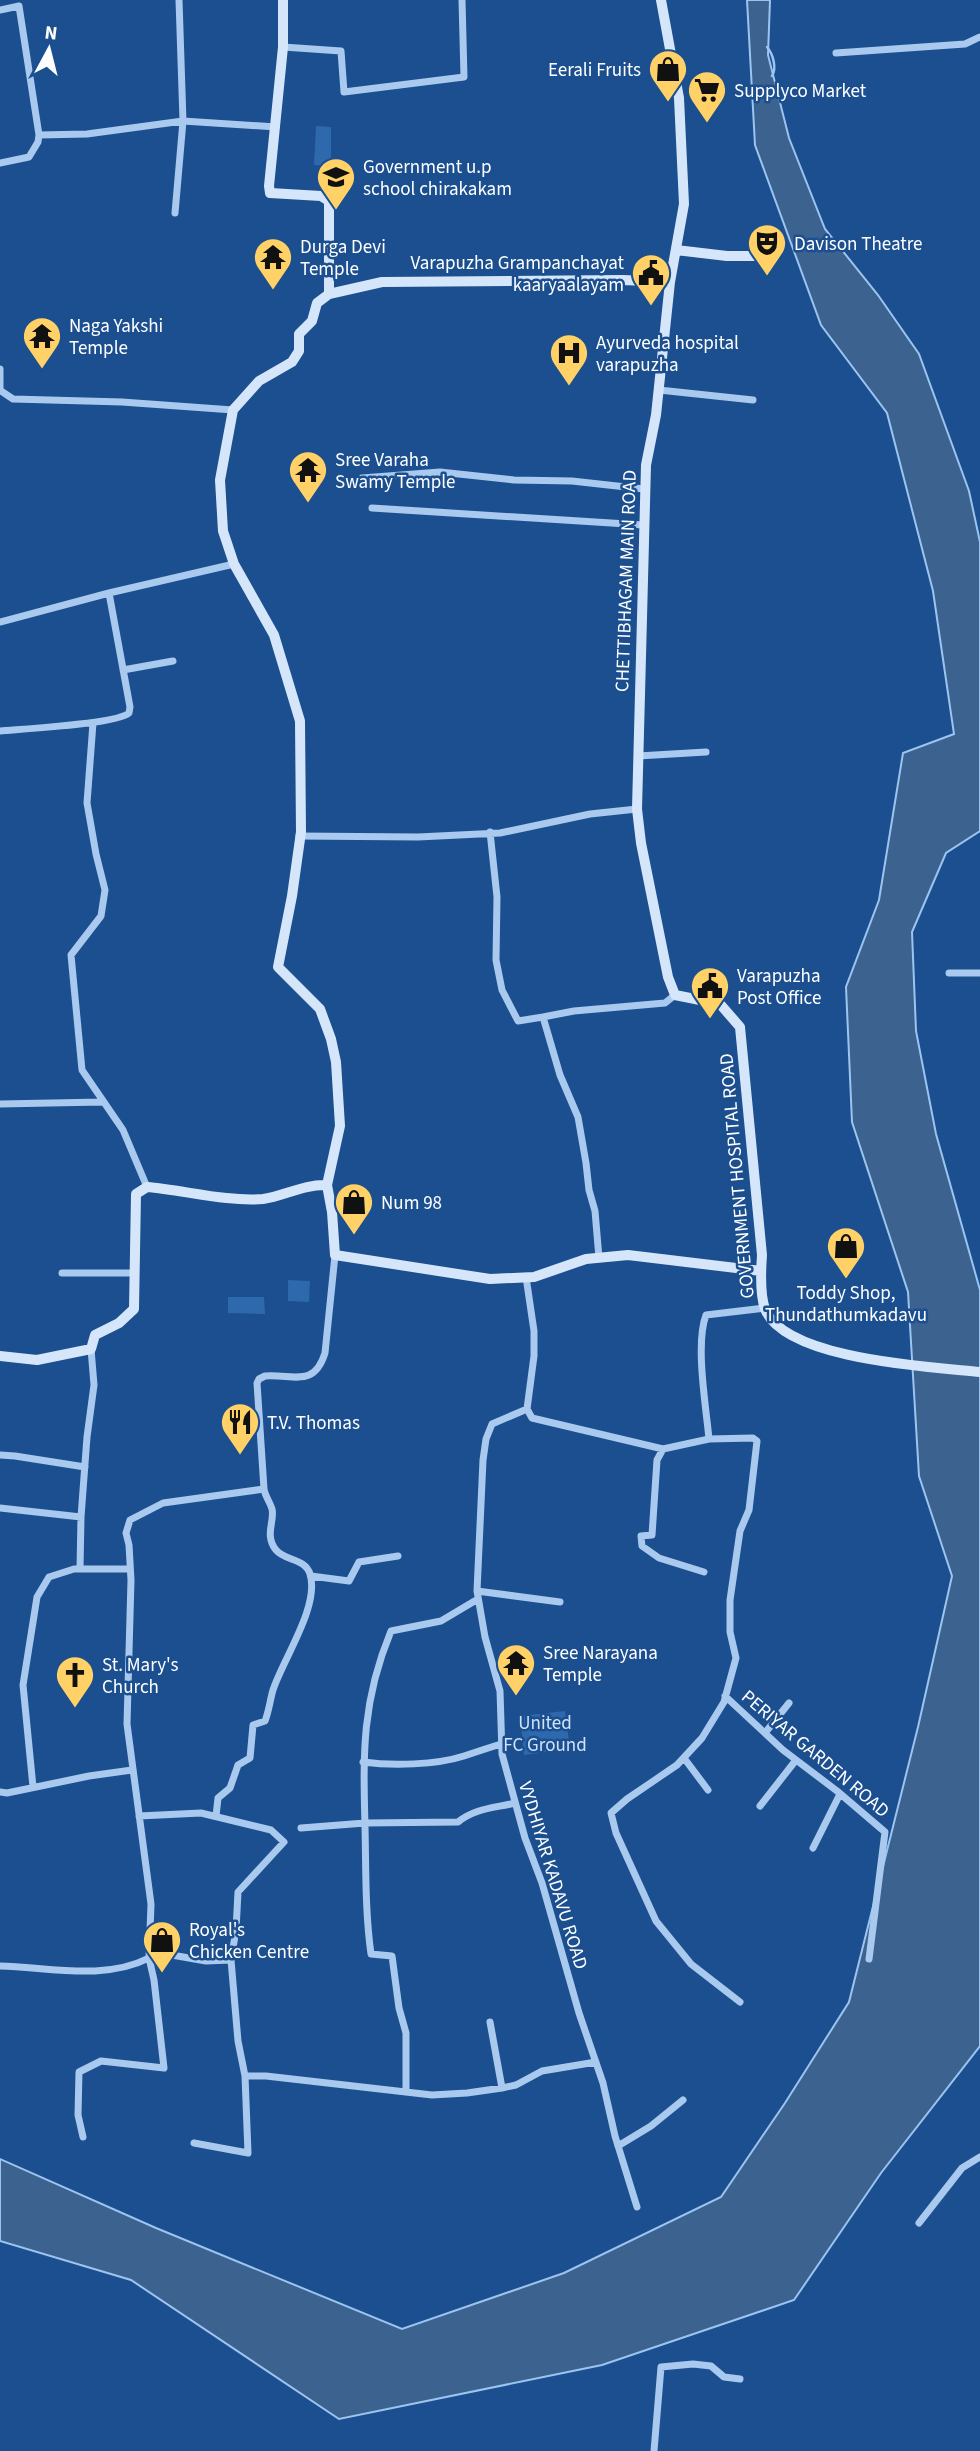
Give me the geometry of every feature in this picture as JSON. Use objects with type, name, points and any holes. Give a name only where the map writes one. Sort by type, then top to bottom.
[{"type":"street","points":[[175,213],[183,121],[179,0]]},
{"type":"street","points":[[284,0],[283,47],[270,193],[321,196],[329,201],[329,294]]},
{"type":"street","points":[[283,47],[341,51],[344,92],[464,77],[463,0]]},
{"type":"street","name":"CHETTIBHAGAM MAIN ROAD","points":[[662,0],[679,98],[684,204],[670,282],[659,390],[644,489],[637,809],[641,843],[668,977],[675,995]]},
{"type":"street","points":[[0,10],[19,6],[39,135],[29,157],[0,163]]},
{"type":"street","points":[[836,53],[965,44],[980,37]]},
{"type":"street","points":[[39,135],[87,134],[183,121],[276,127]]},
{"type":"street","points":[[676,250],[727,256],[758,256]]},
{"type":"street","points":[[216,1816],[218,1798],[230,1788],[238,1765],[250,1758],[253,1725],[265,1721],[273,1689],[305,1616],[311,1576],[297,1560],[277,1551],[271,1540],[272,1510],[264,1489],[257,1383],[259,1378],[265,1376],[308,1377],[320,1367],[325,1353],[335,1255],[327,1185],[340,1126],[339,1093],[331,1039],[320,1009],[278,967],[292,896],[299,836],[302,796],[300,721],[274,635],[234,564],[223,531],[220,480],[233,410],[260,381],[292,362],[299,351],[299,334],[312,321],[317,303],[329,294],[389,282],[670,282]]},
{"type":"street","points":[[0,369],[1,391],[13,399],[122,402],[233,410]]},
{"type":"street","points":[[659,390],[753,400]]},
{"type":"street","points":[[362,478],[440,472],[514,481],[572,481],[644,489]]},
{"type":"street","points":[[372,508],[643,525]]},
{"type":"street","points":[[0,622],[234,564]]},
{"type":"street","points":[[0,731],[93,723],[125,717],[129,713],[109,593]]},
{"type":"street","points":[[123,670],[173,660]]},
{"type":"street","points":[[93,723],[88,803],[105,890],[101,916],[71,955],[82,1070],[123,1130],[147,1187]]},
{"type":"street","points":[[638,756],[706,752]]},
{"type":"street","points":[[299,836],[418,837],[500,833],[590,814],[637,809]]},
{"type":"street","points":[[490,832],[497,897],[496,960],[502,990],[518,1021],[665,1003],[675,995]]},
{"type":"street","points":[[949,973],[980,972]]},
{"type":"street","name":"GOVERNMENT HOSPITAL ROAD","points":[[675,995],[720,1004],[740,1027],[765,1308],[779,1327],[803,1341],[882,1363],[980,1372]]},
{"type":"street","points":[[543,1017],[560,1075],[578,1117],[595,1212],[599,1258]]},
{"type":"street","points":[[0,1104],[102,1102]]},
{"type":"street","points":[[80,1569],[81,1517],[94,1385],[91,1349],[95,1335],[119,1323],[134,1309],[136,1194],[147,1187],[264,1199],[315,1184],[327,1185]]},
{"type":"street","points":[[335,1255],[490,1279],[534,1277],[586,1259],[628,1255],[761,1271]]},
{"type":"street","points":[[62,1273],[135,1273]]},
{"type":"street","points":[[526,1277],[534,1331],[534,1356],[527,1409],[532,1418],[663,1449],[709,1439],[754,1438],[757,1441],[748,1510],[740,1531],[730,1600],[730,1632],[736,1658],[725,1696],[702,1738],[684,1758],[611,1813],[616,1833],[656,1921],[691,1964],[740,2002]]},
{"type":"street","points":[[709,1439],[703,1375],[702,1324],[706,1315],[765,1308]]},
{"type":"street","points":[[0,1356],[37,1360],[91,1349]]},
{"type":"street","name":"VYDHIYAR KADAVU ROAD","points":[[527,1409],[492,1424],[486,1439],[478,1595],[485,1637],[500,1690],[501,1744],[515,1803],[596,2062],[637,2207]]},
{"type":"street","points":[[663,1449],[657,1460],[652,1535],[641,1536],[642,1546],[659,1558],[704,1572]]},
{"type":"street","points":[[0,1455],[85,1467]]},
{"type":"street","points":[[83,2137],[78,2115],[79,2072],[101,2061],[164,2068],[149,1954],[151,1904],[127,1724],[131,1601],[129,1545],[126,1533],[130,1520],[163,1503],[264,1489]]},
{"type":"street","points":[[0,1508],[81,1517]]},
{"type":"street","points":[[311,1576],[349,1581],[359,1562],[398,1556]]},
{"type":"street","points":[[33,1787],[23,1685],[37,1597],[49,1577],[80,1569],[130,1569]]},
{"type":"street","points":[[406,2091],[406,2033],[399,2008],[392,1956],[371,1954],[367,1922],[363,1762],[371,1690],[378,1663],[391,1631],[441,1621],[478,1595],[560,1602]]},
{"type":"street","name":"PERIYAR GARDEN ROAD","points":[[725,1696],[796,1760],[885,1832],[869,1959]]},
{"type":"street","points":[[765,1733],[789,1703]]},
{"type":"street","points":[[363,1762],[382,1765],[443,1760],[462,1757],[501,1744]]},
{"type":"street","points":[[684,1758],[708,1790]]},
{"type":"street","points":[[760,1806],[796,1760]]},
{"type":"street","points":[[0,1791],[7,1793],[132,1770]]},
{"type":"street","points":[[813,1848],[840,1794]]},
{"type":"street","points":[[301,1828],[365,1822],[458,1822],[466,1815],[483,1809],[515,1803]]},
{"type":"street","points":[[139,1816],[189,1813],[216,1816],[271,1830],[284,1842],[238,1892],[231,1960],[238,2040],[245,2076],[248,2153],[194,2143]]},
{"type":"street","points":[[0,1966],[98,1971],[122,1968],[149,1954],[206,1961],[231,1960]]},
{"type":"street","points":[[489,2022],[502,2088]]},
{"type":"street","points":[[245,2076],[266,2076],[432,2095],[502,2088],[516,2085],[542,2071],[596,2062]]},
{"type":"street","points":[[618,2146],[651,2126],[683,2100]]},
{"type":"street","points":[[919,2223],[962,2168],[980,2157]]},
{"type":"street","points":[[654,2451],[661,2367],[679,2364],[711,2365],[723,2377],[740,2379]]},
{"type":"green space","points":[[316,126],[331,127],[331,166],[314,165]]},
{"type":"green space","points":[[288,1280],[310,1281],[309,1302],[288,1301]]},
{"type":"green space","points":[[228,1297],[264,1297],[265,1314],[228,1313]]},
{"type":"green space","name":"United FC Ground","points":[[565,1711],[570,1749],[524,1755],[520,1716]]},
{"type":"shaded area","points":[[747,0],[770,0],[768,55],[789,138],[825,229],[878,295],[919,354],[969,491],[980,542],[980,831],[946,853],[912,932],[916,1031],[936,1134],[980,1290],[980,2046],[881,2173],[794,2300],[602,2365],[339,2419],[131,2280],[0,2241],[0,2159],[156,2228],[402,2329],[564,2273],[721,2197],[849,2002],[918,1727],[952,1576],[919,1476],[908,1292],[852,1122],[846,987],[879,900],[903,753],[954,734],[933,591],[887,413],[821,325],[755,145]]},
{"type":"waterway","points":[[767,47],[774,61],[772,76]]},
{"type":"place","name":"Eerali Fruits","points":[[668,103]]},
{"type":"place","name":"Supplyco Market","points":[[707,124]]},
{"type":"place","name":"Government u.p school chirakakam","points":[[336,211]]},
{"type":"place","name":"Davison Theatre","points":[[767,277]]},
{"type":"place","name":"Durga Devi Temple","points":[[273,291]]},
{"type":"place","name":"Varapuzha Grampanchayat kaaryaalayam","points":[[651,307]]},
{"type":"place","name":"Naga Yakshi Temple","points":[[42,370]]},
{"type":"place","name":"Ayurveda hospital varapuzha","points":[[569,387]]},
{"type":"place","name":"Sree Varaha Swamy Temple","points":[[308,504]]},
{"type":"place","name":"Varapuzha Post Office","points":[[710,1020]]},
{"type":"place","name":"Num 98","points":[[354,1236]]},
{"type":"place","name":"Toddy Shop, Thundathumkadavu","points":[[846,1280]]},
{"type":"place","name":"T.V. Thomas","points":[[240,1456]]},
{"type":"place","name":"Sree Narayana Temple","points":[[516,1697]]},
{"type":"place","name":"St. Mary's Church","points":[[75,1709]]},
{"type":"place","name":"Royal's Chicken Centre","points":[[162,1974]]}]
